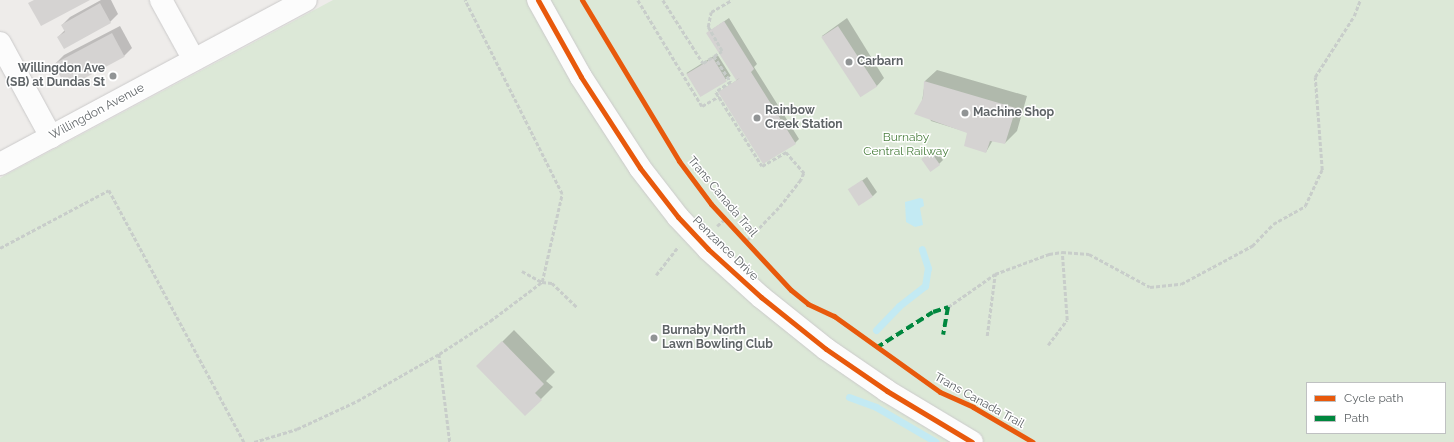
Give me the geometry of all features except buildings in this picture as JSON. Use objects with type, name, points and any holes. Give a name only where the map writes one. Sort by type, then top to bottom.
[{"type":"street","points":[[161,0],[194,60]]},
{"type":"street","name":"Willingdon Avenue","points":[[0,164],[306,0]]},
{"type":"street","name":"Penzance Drive","points":[[538,0],[581,77],[640,168],[678,217],[708,249],[761,298],[826,349],[887,391],[972,442]]},
{"type":"street","points":[[0,43],[51,137]]},
{"type":"path","points":[[254,442],[296,428],[357,401],[439,354],[490,322],[542,282],[562,194],[465,0]]},
{"type":"path","points":[[638,0],[702,106],[719,96]]},
{"type":"path","points":[[663,0],[703,62],[722,50],[708,27],[711,12],[732,0]]},
{"type":"path","points":[[948,307],[995,274],[1049,254],[1062,252],[1089,254],[1150,287],[1181,284],[1252,246],[1273,224],[1305,206],[1322,170],[1315,77],[1354,16],[1360,0]]},
{"type":"path","points":[[714,56],[731,82],[716,92],[762,166],[786,152],[804,173],[801,180],[779,208],[744,240]]},
{"type":"path","points":[[0,248],[109,190],[244,442]]},
{"type":"path","points":[[656,275],[678,247],[684,249]]},
{"type":"path","points":[[1048,345],[1067,320],[1062,252]]},
{"type":"path","points":[[522,271],[542,282],[552,283],[578,308]]},
{"type":"path","points":[[987,336],[995,274]]},
{"type":"path","points":[[439,354],[450,442]]},
{"type":"green space","name":"Burnaby Central Railway","points":[[333,0],[1454,0],[1454,442],[0,442],[0,178]]},
{"type":"water","points":[[920,198],[923,199],[924,206],[920,208],[923,225],[915,227],[906,222],[905,202]]},
{"type":"waterway","points":[[876,330],[899,306],[925,286],[928,268],[922,249]]},
{"type":"waterway","points":[[849,397],[876,407],[936,442]]},
{"type":"marked path","points":[[876,348],[933,312],[948,307],[943,335]]},
{"type":"cycle path","points":[[538,0],[581,77],[640,168],[678,217],[708,249],[761,297],[826,349],[887,391],[972,442]]},
{"type":"cycle path","name":"Trans Canada Trail","points":[[582,0],[679,161],[711,204],[791,290],[808,304],[834,316],[940,392],[973,407],[1033,442]]},
{"type":"place","name":"Carbarn","points":[[849,62]]},
{"type":"place","name":"Willingdon Ave (SB) at Dundas St","points":[[113,76]]},
{"type":"place","name":"Machine Shop","points":[[965,113]]},
{"type":"place","name":"Rainbow Creek Station","points":[[757,118]]},
{"type":"place","name":"Burnaby North Lawn Bowling Club","points":[[654,338]]}]
